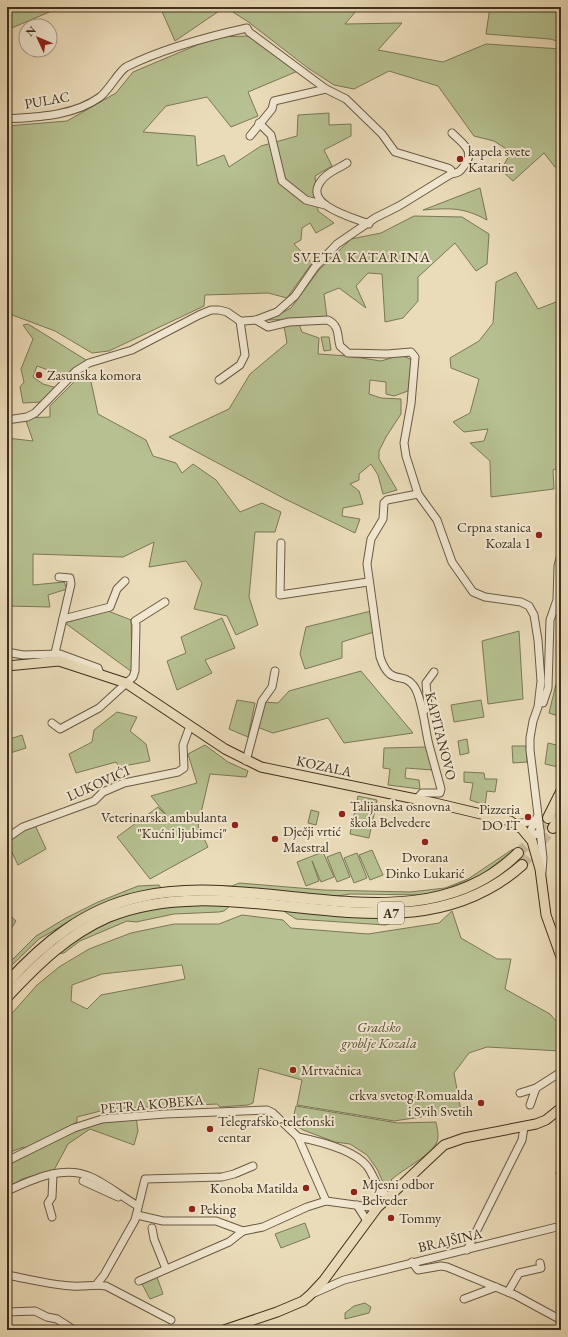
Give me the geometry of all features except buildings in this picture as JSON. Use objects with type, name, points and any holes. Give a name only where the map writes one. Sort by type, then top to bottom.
[{"type":"highway","points":[[540,819],[561,792]]},
{"type":"highway","points":[[553,828],[561,815]]},
{"type":"highway","name":"A7","points":[[7,982],[37,952],[71,926],[109,906],[139,897],[178,891],[216,891],[360,902],[413,902],[440,897],[465,889],[499,870],[518,853]]},
{"type":"highway","name":"A7","points":[[7,997],[42,961],[68,940],[96,923],[133,909],[172,902],[205,900],[370,912],[410,913],[436,909],[474,896],[503,880],[522,865]]},
{"type":"main road","name":"KOZALA","points":[[7,666],[54,661],[126,683],[246,761],[261,767],[498,817],[515,824],[528,836],[536,852],[542,878],[546,915],[561,957]]},
{"type":"main road","points":[[224,1330],[288,1308],[310,1295],[334,1267],[378,1208],[440,1148],[449,1142],[524,1127],[546,1120],[561,1108]]},
{"type":"street","name":"PULAC","points":[[7,119],[45,116],[76,109],[101,96],[124,68],[200,38],[247,28],[249,32],[326,89]]},
{"type":"street","points":[[250,136],[259,123],[272,109],[274,102],[326,89],[346,99],[382,134],[395,152],[448,168],[451,170],[451,174]]},
{"type":"street","points":[[259,123],[271,135],[282,181],[306,200],[325,205],[345,215],[369,224]]},
{"type":"street","points":[[7,420],[32,415],[42,408],[76,371],[93,361],[132,350],[212,310],[227,312],[240,321],[256,320],[283,308],[295,296],[315,266],[328,252],[369,224],[375,218],[399,206],[451,174],[459,173],[469,160],[469,152],[452,133]]},
{"type":"street","points":[[325,205],[318,195],[317,187],[321,180],[329,173],[347,163]]},
{"type":"street","points":[[256,320],[268,327],[289,322],[328,320],[334,323],[337,327],[340,346],[348,353],[387,354],[411,352],[415,357],[411,404],[404,443],[406,456],[418,494],[437,520],[452,562],[473,592],[484,597],[521,602],[529,606],[532,610],[540,658],[541,681],[538,708],[533,721],[530,750],[540,819],[543,858],[542,878]]},
{"type":"street","points":[[219,380],[240,365],[245,355],[240,321]]},
{"type":"street","name":"KAPITANOVO","points":[[416,800],[422,793],[437,794],[440,793],[441,789],[429,746],[423,712],[414,686],[409,681],[389,674],[384,668],[380,657],[373,602],[368,582],[367,564],[371,539],[383,519],[384,503],[391,498],[418,494]]},
{"type":"street","points":[[281,543],[280,595],[368,582]]},
{"type":"street","points":[[538,708],[542,705],[548,688],[550,620],[557,600],[558,566],[561,555]]},
{"type":"street","points":[[55,653],[71,584],[70,578],[59,577]]},
{"type":"street","points":[[63,619],[110,607],[117,589],[125,581]]},
{"type":"street","points":[[52,723],[60,729],[87,716],[111,699],[132,677],[135,671],[135,621],[165,602]]},
{"type":"street","points":[[7,652],[23,655],[55,653],[94,666],[98,668],[100,674]]},
{"type":"street","points":[[246,761],[262,701],[272,687],[275,671]]},
{"type":"street","points":[[423,712],[428,706],[426,682],[434,672]]},
{"type":"street","name":"LUKOVIĆI","points":[[7,838],[23,827],[94,801],[103,792],[124,783],[178,772],[184,768],[183,745],[190,726]]},
{"type":"street","points":[[515,824],[540,819]]},
{"type":"street","points":[[528,836],[540,819]]},
{"type":"street","points":[[528,836],[534,835],[540,831]]},
{"type":"street","points":[[520,1093],[536,1088],[561,1072]]},
{"type":"street","points":[[530,1104],[536,1088]]},
{"type":"street","name":"PETRA KOBEKA","points":[[7,1162],[89,1123],[102,1119],[132,1116],[267,1110],[273,1113],[298,1137],[326,1201]]},
{"type":"street","points":[[467,1250],[522,1140],[524,1127]]},
{"type":"street","name":"PETRA KOBEKA","points":[[298,1137],[344,1151],[357,1158],[367,1166],[376,1184]]},
{"type":"street","points":[[96,1284],[104,1275],[137,1215],[145,1179],[222,1177],[253,1166]]},
{"type":"street","points":[[7,1191],[53,1174],[87,1175],[138,1206]]},
{"type":"street","points":[[52,1217],[48,1203],[52,1197],[53,1174]]},
{"type":"street","points":[[83,1181],[106,1193],[120,1198],[124,1197]]},
{"type":"street","points":[[376,1184],[382,1193],[390,1196]]},
{"type":"street","points":[[139,1281],[230,1242],[243,1231],[263,1227],[307,1207],[326,1201],[378,1208],[376,1184]]},
{"type":"street","points":[[357,1205],[367,1221]]},
{"type":"street","points":[[137,1215],[162,1221],[216,1221],[243,1231]]},
{"type":"street","name":"BRAJŠINA","points":[[310,1295],[344,1280],[561,1226]]},
{"type":"street","points":[[152,1228],[154,1239],[166,1269]]},
{"type":"street","points":[[412,1262],[418,1270],[441,1266],[447,1267],[508,1292],[561,1320]]},
{"type":"street","points":[[508,1292],[519,1273],[541,1268],[540,1263]]},
{"type":"street","points":[[334,1267],[335,1277],[344,1280]]},
{"type":"street","points":[[7,1275],[58,1285],[81,1287],[96,1284],[106,1286],[171,1320]]},
{"type":"street","points":[[464,1299],[496,1287]]},
{"type":"street","points":[[7,1312],[35,1311],[47,1317],[57,1319],[74,1330]]},
{"type":"green space","points":[[7,7],[61,7],[35,18],[18,18],[18,25],[7,30]]},
{"type":"green space","points":[[160,7],[225,7],[175,41]]},
{"type":"green space","points":[[225,7],[363,7],[357,10],[345,24],[402,23],[378,50],[443,62],[486,44],[561,49],[561,165],[555,167],[544,153],[513,181],[501,170],[511,152],[494,141],[474,136],[438,86],[389,71],[354,89],[334,85],[308,68],[247,21]]},
{"type":"green space","points":[[490,7],[561,7],[561,42],[550,39],[486,34]]},
{"type":"green space","points":[[248,36],[298,71],[248,92],[258,116],[231,127],[207,97],[166,106],[143,132],[195,136],[197,166],[224,155],[229,167],[261,146],[297,136],[298,115],[329,113],[329,125],[351,124],[351,136],[324,150],[332,166],[315,176],[318,211],[334,223],[316,233],[310,223],[302,228],[301,240],[294,244],[312,263],[287,298],[268,293],[205,295],[204,306],[109,351],[92,353],[55,331],[7,313],[7,126],[67,121],[116,93],[133,72],[216,37]]},
{"type":"green space","points":[[480,188],[487,220],[471,213],[456,209],[423,210]]},
{"type":"green space","points":[[414,216],[462,217],[489,234],[487,264],[476,271],[455,243],[418,277],[418,301],[403,318],[385,322],[382,274],[368,273],[356,286],[366,308],[339,288],[324,294],[327,318],[268,320],[291,308],[319,270],[351,239],[381,233]]},
{"type":"green space","points":[[516,272],[538,309],[561,300],[561,467],[553,470],[554,489],[491,497],[490,461],[470,443],[484,441],[488,429],[464,432],[453,422],[470,413],[479,379],[451,368],[450,358],[479,341],[493,323],[496,282]]},
{"type":"green space","points":[[28,324],[86,360],[65,376],[37,366],[33,377],[43,384],[57,388],[41,402],[23,403],[20,387],[24,382],[21,369],[33,339],[23,325]]},
{"type":"green space","points":[[299,324],[302,332],[319,338],[318,354],[348,356],[381,361],[401,355],[412,360],[408,391],[394,396],[386,394],[386,382],[370,380],[369,394],[381,398],[401,399],[401,414],[379,451],[379,459],[397,490],[383,494],[378,475],[371,464],[359,474],[359,480],[350,484],[359,491],[363,504],[343,508],[342,516],[360,519],[355,533],[285,499],[169,437],[229,409],[250,374],[287,343],[284,326]]},
{"type":"green space","points":[[321,337],[329,337],[331,350],[324,351]]},
{"type":"green space","points":[[88,368],[98,414],[146,440],[153,456],[176,463],[182,473],[193,464],[216,480],[240,512],[262,503],[281,512],[275,532],[255,532],[249,597],[258,625],[236,635],[227,616],[194,609],[202,583],[186,561],[149,567],[154,542],[123,557],[33,554],[33,585],[64,582],[67,589],[48,595],[50,607],[7,606],[7,438],[33,441],[25,418],[50,417],[50,406]]},
{"type":"green space","points":[[108,611],[131,620],[132,672],[65,623]]},
{"type":"green space","points":[[371,611],[374,632],[342,642],[342,658],[305,669],[300,654],[306,627]]},
{"type":"green space","points":[[222,618],[235,648],[205,660],[212,673],[177,690],[167,661],[186,653],[181,637]]},
{"type":"green space","points":[[519,631],[523,699],[488,704],[482,641]]},
{"type":"green space","points":[[361,671],[413,733],[344,743],[328,718],[273,733],[257,727],[263,702],[278,703],[289,691]]},
{"type":"green space","points":[[556,684],[561,685],[561,717],[549,713]]},
{"type":"green space","points":[[237,700],[255,703],[248,737],[229,729]]},
{"type":"green space","points":[[481,700],[484,717],[454,722],[451,705]]},
{"type":"green space","points":[[117,712],[137,717],[130,731],[146,744],[150,761],[119,767],[116,762],[76,773],[69,754],[92,742],[94,730]]},
{"type":"green space","points":[[22,735],[26,748],[7,754],[7,740]]},
{"type":"green space","points":[[467,739],[469,753],[460,755],[458,741]]},
{"type":"green space","points":[[548,743],[561,746],[558,767],[545,764]]},
{"type":"green space","points":[[205,745],[228,762],[248,771],[246,777],[210,774],[198,826],[208,847],[150,879],[117,837],[158,807],[167,816],[151,796],[197,783],[188,754]]},
{"type":"green space","points":[[512,746],[526,746],[527,762],[513,763]]},
{"type":"green space","points":[[426,747],[433,770],[406,768],[405,778],[419,780],[420,789],[388,785],[390,769],[383,768],[384,748]]},
{"type":"green space","points":[[464,772],[484,773],[485,779],[497,779],[495,792],[487,791],[485,805],[470,800],[473,783],[464,782]]},
{"type":"green space","points":[[358,796],[377,800],[369,838],[350,834]]},
{"type":"green space","points":[[311,810],[319,812],[316,825],[308,823]]},
{"type":"green space","points":[[35,825],[46,849],[18,865],[7,842],[22,831]]},
{"type":"green space","points":[[513,849],[514,850],[480,876],[430,895],[350,894],[336,896],[186,886],[232,886],[239,883],[324,890],[410,892],[445,888],[468,879]]},
{"type":"green space","points":[[372,850],[383,875],[370,880],[359,855]]},
{"type":"green space","points":[[323,852],[334,877],[321,882],[312,861],[319,881],[306,886],[297,862]]},
{"type":"green space","points":[[340,852],[350,877],[337,882],[327,857]]},
{"type":"green space","points":[[357,853],[367,878],[354,883],[344,858]]},
{"type":"green space","points":[[159,885],[162,889],[136,893],[79,916],[39,939],[7,970],[7,965],[36,936],[66,918],[98,902],[138,886]]},
{"type":"green space","points":[[206,905],[230,906],[224,911],[219,912],[174,914],[136,922],[127,921],[80,941],[64,953],[57,954],[102,925],[127,915],[160,907]]},
{"type":"green space","points":[[282,910],[395,918],[393,923],[385,925],[296,919]]},
{"type":"green space","name":"Gradsko groblje Kozala","points":[[452,911],[461,938],[497,959],[511,959],[505,989],[550,1014],[561,1027],[561,1051],[487,1047],[469,1053],[454,1073],[461,1111],[394,1121],[297,1105],[302,1080],[259,1068],[253,1103],[248,1105],[220,1107],[217,1104],[108,1109],[77,1117],[77,1122],[26,1149],[24,1147],[7,1153],[7,1019],[37,985],[59,967],[89,949],[131,933],[174,924],[219,924],[242,915],[283,920],[291,928],[368,934],[439,923]],"holes":[[[182,965],[185,979],[101,995],[87,1009],[71,1001],[72,985],[102,974]]]},
{"type":"green space","points":[[7,913],[16,921],[7,935]]},
{"type":"green space","points":[[296,1106],[398,1123],[436,1122],[438,1138],[436,1144],[427,1154],[391,1180],[394,1183],[387,1191],[377,1169],[367,1155],[350,1144],[335,1142],[303,1130],[292,1123]]},
{"type":"green space","points":[[136,1117],[138,1131],[134,1145],[90,1129],[68,1144],[54,1170],[22,1179],[7,1189],[7,1164],[73,1130],[101,1120]]},
{"type":"green space","points":[[305,1223],[310,1237],[281,1248],[275,1234]]},
{"type":"green space","points":[[157,1277],[163,1294],[150,1299],[142,1284]]},
{"type":"green space","points":[[365,1303],[371,1307],[369,1313],[345,1319],[345,1313],[354,1306]]},
{"type":"tunnel","points":[[518,853],[532,840],[548,818]]},
{"type":"tunnel","points":[[522,865],[553,828]]},
{"type":"place","name":"kapela svete Katarine","points":[[460,159]]},
{"type":"place","name":"Zasunska komora","points":[[39,375]]},
{"type":"place","name":"Crpna stanica Kozala 1","points":[[539,535]]},
{"type":"place","name":"Talijanska osnovna škola Belvedere","points":[[342,814]]},
{"type":"place","name":"Pizzeria DO IT","points":[[528,817]]},
{"type":"place","name":"Veterinarska ambulanta \"Kućni ljubimci\"","points":[[235,825]]},
{"type":"place","name":"Dječji vrtić Maestral","points":[[275,839]]},
{"type":"place","name":"Dvorana Dinko Lukarić","points":[[425,842]]},
{"type":"place","name":"Mrtvačnica","points":[[293,1070]]},
{"type":"place","name":"crkva svetog Romualda i Svih Svetih","points":[[481,1103]]},
{"type":"place","name":"Telegrafsko-telefonski centar","points":[[210,1129]]},
{"type":"place","name":"Konoba Matilda","points":[[306,1188]]},
{"type":"place","name":"Mjesni odbor Belveder","points":[[354,1192]]},
{"type":"place","name":"Peking","points":[[192,1209]]},
{"type":"place","name":"Tommy","points":[[391,1218]]},
{"type":"district","name":"SVETA KATARINA","points":[[362,256]]}]
